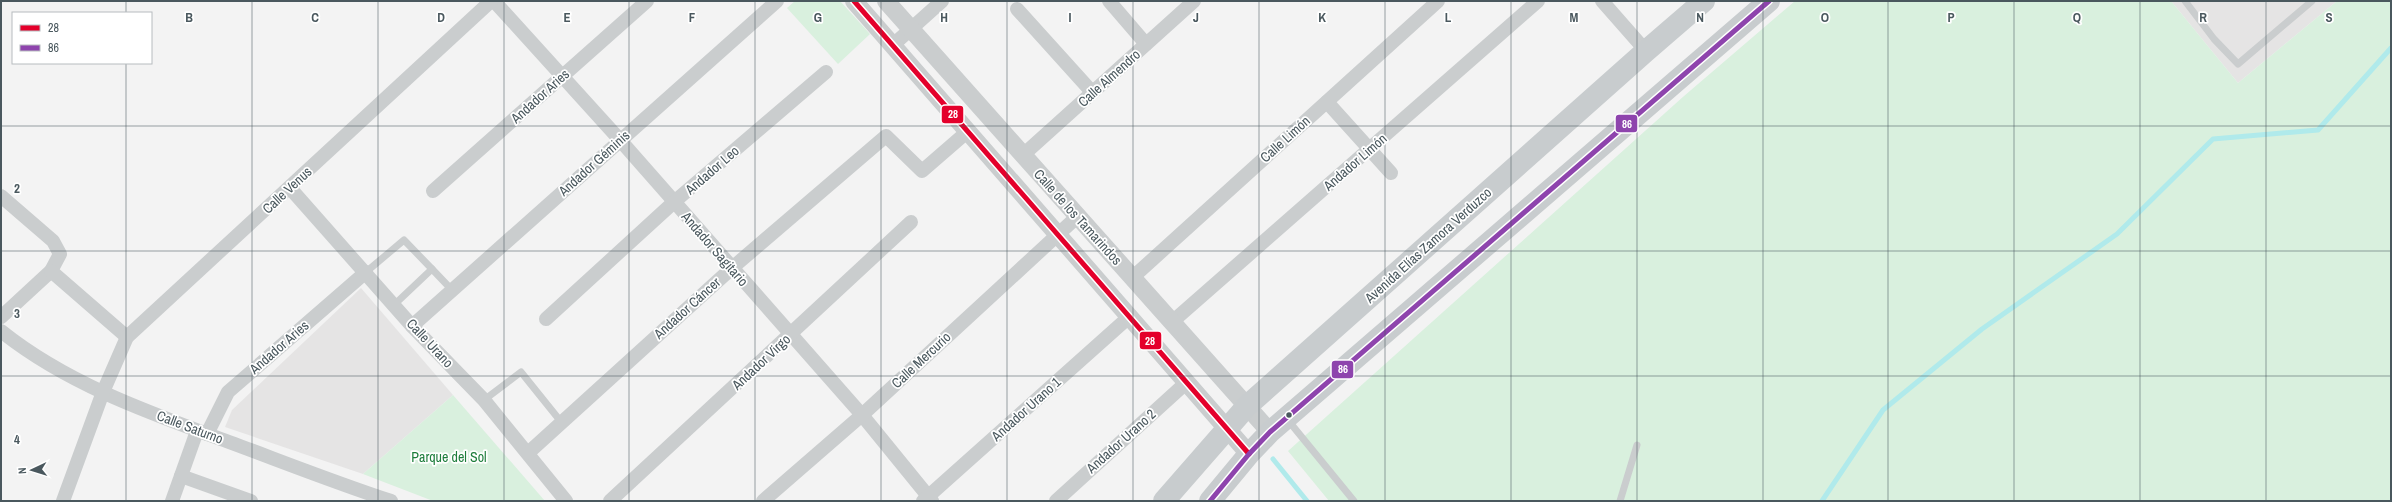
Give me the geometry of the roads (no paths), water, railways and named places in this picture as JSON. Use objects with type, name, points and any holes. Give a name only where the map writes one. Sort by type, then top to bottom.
[{"type":"main road","name":"Avenida Elías Zamora Verduzco","points":[[1164,501],[1247,406],[1704,1]]},
{"type":"main road","points":[[1210,501],[1249,454],[1270,432],[1769,1]]},
{"type":"street","name":"Andador Sagitario","points":[[492,1],[620,140],[790,335],[862,415],[928,500]]},
{"type":"street","name":"Calle Venus","points":[[63,501],[103,392],[127,337],[492,1]]},
{"type":"street","name":"Andador Aries","points":[[432,191],[648,1]]},
{"type":"street","name":"Andador Géminis","points":[[412,326],[778,1]]},
{"type":"street","points":[[854,1],[1249,454]]},
{"type":"street","name":"Calle de los Tamarindos","points":[[886,1],[1270,432]]},
{"type":"street","points":[[893,45],[942,1]]},
{"type":"street","points":[[1109,1],[1146,44]]},
{"type":"street","name":"Calle Almendro","points":[[1023,155],[1194,1]]},
{"type":"street","name":"Calle Limón","points":[[1132,278],[1438,1]]},
{"type":"street","name":"Andador Limón","points":[[1172,322],[1538,1]]},
{"type":"street","points":[[1602,1],[1646,51]]},
{"type":"street","points":[[1017,10],[1092,92]]},
{"type":"street","name":"Andador Leo","points":[[546,319],[674,202],[826,72]]},
{"type":"street","points":[[1327,102],[1391,173]]},
{"type":"street","name":"Andador Cáncer","points":[[528,453],[732,268],[886,136],[922,172],[967,132]]},
{"type":"street","name":"Calle Urano","points":[[290,188],[366,272],[412,326],[484,400],[566,501]]},
{"type":"street","points":[[1,196],[53,241],[60,254],[51,271],[1,317]]},
{"type":"street","name":"Calle Mercurio","points":[[763,501],[862,415],[1078,216]]},
{"type":"street","name":"Andador Virgo","points":[[610,501],[911,222]]},
{"type":"street","points":[[51,271],[127,337]]},
{"type":"street","name":"Andador Aries","points":[[172,501],[181,476],[202,432],[228,392],[366,272]]},
{"type":"street","name":"Andador Urano 1","points":[[928,500],[1129,317]]},
{"type":"street","name":"Calle Saturno","points":[[1,331],[23,349],[56,369],[103,392],[356,496],[391,501]]},
{"type":"street","name":"Andador Urano 2","points":[[1056,501],[1187,382]]},
{"type":"street","points":[[181,476],[251,501]]},
{"type":"lane","points":[[2184,1],[2214,39],[2238,64],[2312,1]]},
{"type":"lane","points":[[366,272],[404,240],[452,290]]},
{"type":"lane","points":[[394,304],[432,269]]},
{"type":"lane","points":[[484,400],[521,372],[562,423]]},
{"type":"lane","points":[[1286,419],[1354,501]]},
{"type":"lane","points":[[1620,501],[1637,445]]},
{"type":"waterway","points":[[1822,501],[1883,410],[1982,329],[2117,234],[2213,139],[2318,130],[2391,48]]},
{"type":"waterway","points":[[1273,459],[1307,501]]},
{"type":"park label","name":"Parque del Sol","points":[[449,457]]}]
